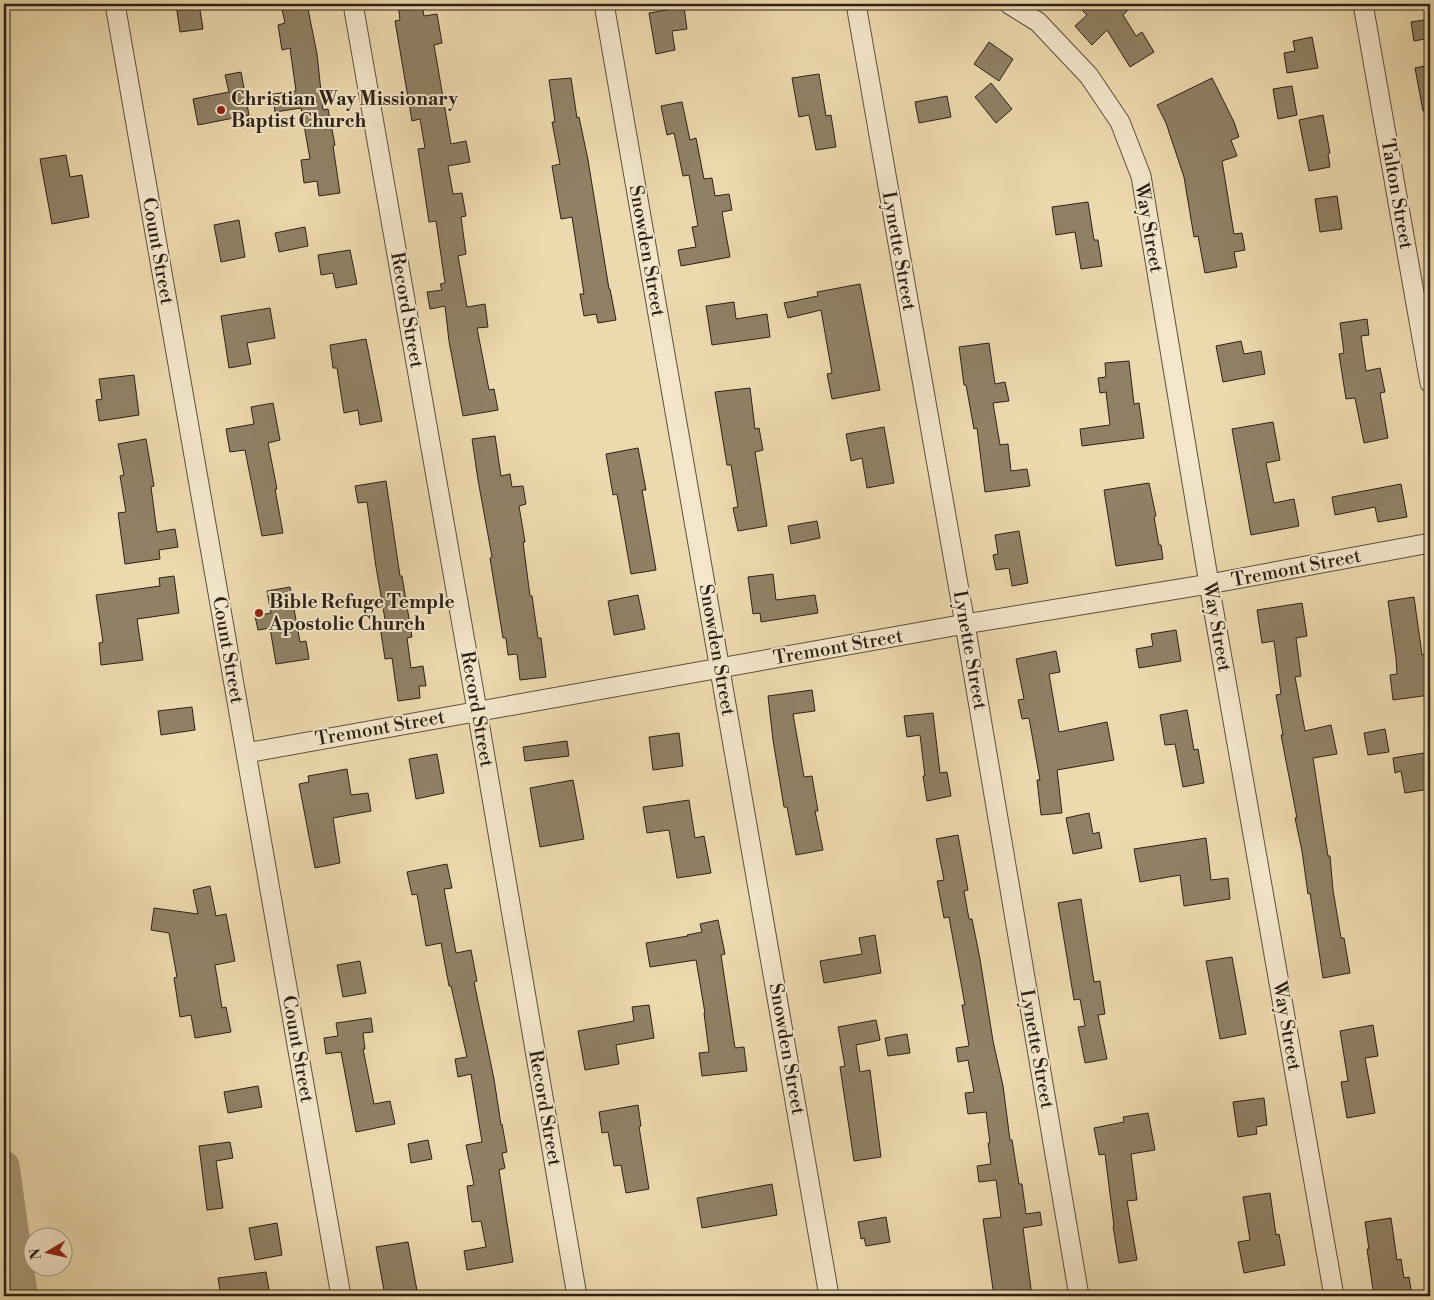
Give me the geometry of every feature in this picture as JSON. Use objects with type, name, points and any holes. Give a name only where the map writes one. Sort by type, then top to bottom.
[{"type":"street","name":"Count Street","points":[[115,4],[341,1296]]},
{"type":"street","name":"Record Street","points":[[353,4],[477,710],[577,1296]]},
{"type":"street","name":"Snowden Street","points":[[604,4],[830,1296]]},
{"type":"street","name":"Lynette Street","points":[[856,4],[965,624],[1079,1296]]},
{"type":"street","name":"Way Street","points":[[1009,4],[1038,22],[1089,76],[1120,122],[1140,176],[1150,226],[1209,584],[1334,1296]]},
{"type":"street","name":"Talton Street","points":[[1364,4],[1430,383]]},
{"type":"street","name":"Tremont Street","points":[[246,753],[477,710],[965,624],[1209,584],[1430,543]]},
{"type":"building","points":[[176,4],[199,4],[203,29],[180,32]]},
{"type":"building","points":[[281,4],[307,4],[317,54],[323,110],[328,109],[335,145],[333,146],[340,193],[319,196],[317,181],[304,183],[301,160],[310,159],[301,108],[275,112],[273,94],[296,91],[290,48],[282,50],[278,25],[285,23]]},
{"type":"building","points":[[398,4],[422,4],[424,16],[437,14],[442,43],[434,45],[451,144],[466,141],[470,162],[448,166],[453,194],[462,193],[466,216],[461,217],[466,254],[458,256],[467,307],[485,304],[488,327],[477,328],[489,390],[494,389],[498,410],[463,416],[449,341],[445,306],[430,309],[427,292],[442,290],[440,284],[445,283],[436,221],[429,222],[418,149],[425,148],[420,119],[412,121],[395,21],[400,20]]},
{"type":"building","points":[[1076,4],[1122,4],[1128,10],[1123,15],[1136,36],[1142,32],[1154,52],[1130,67],[1107,30],[1092,45],[1075,26],[1087,15]]},
{"type":"building","points":[[684,7],[687,29],[672,31],[675,50],[656,54],[649,13]]},
{"type":"building","points":[[1430,19],[1430,38],[1414,41],[1411,22]]},
{"type":"building","points":[[1312,37],[1318,68],[1287,73],[1284,53],[1295,51],[1293,41]]},
{"type":"building","points":[[989,42],[1013,59],[999,81],[974,64]]},
{"type":"building","points":[[1430,65],[1430,110],[1423,111],[1415,68]]},
{"type":"building","points":[[241,72],[249,115],[198,125],[193,99],[229,92],[225,75]]},
{"type":"building","points":[[819,74],[826,116],[831,115],[836,147],[816,150],[809,115],[799,117],[792,78]]},
{"type":"building","points":[[571,78],[577,118],[579,117],[588,160],[609,289],[616,320],[598,323],[596,314],[584,316],[580,294],[584,294],[572,217],[561,219],[552,166],[560,164],[552,122],[555,122],[549,80]]},
{"type":"building","points":[[1212,78],[1234,122],[1239,137],[1231,140],[1237,156],[1222,161],[1234,234],[1242,233],[1245,250],[1234,252],[1237,267],[1205,273],[1198,236],[1194,237],[1184,177],[1166,123],[1157,105]]},
{"type":"building","points":[[991,83],[1012,109],[996,123],[975,97]]},
{"type":"building","points":[[1292,86],[1297,115],[1278,119],[1273,89]]},
{"type":"building","points":[[947,96],[951,117],[919,123],[915,102]]},
{"type":"building","points":[[682,102],[690,140],[696,138],[704,179],[712,178],[715,196],[729,194],[732,210],[722,212],[730,257],[681,266],[678,250],[696,247],[692,227],[698,226],[689,175],[683,176],[674,133],[667,135],[661,106]]},
{"type":"building","points":[[1323,115],[1330,153],[1328,154],[1330,167],[1309,171],[1299,120]]},
{"type":"building","points":[[66,155],[70,177],[82,175],[89,217],[52,224],[40,159]]},
{"type":"building","points":[[1337,196],[1342,229],[1320,232],[1315,199]]},
{"type":"building","points":[[1088,202],[1094,240],[1098,240],[1102,266],[1081,269],[1075,232],[1056,235],[1052,207]]},
{"type":"building","points":[[239,220],[245,257],[221,262],[214,225]]},
{"type":"building","points":[[305,227],[308,246],[279,252],[275,233]]},
{"type":"building","points":[[350,250],[357,284],[336,288],[333,273],[321,275],[318,255]]},
{"type":"building","points":[[860,284],[880,390],[832,399],[827,374],[832,373],[821,310],[788,318],[784,303],[818,296],[817,292]]},
{"type":"building","points":[[734,302],[736,319],[767,314],[770,337],[712,345],[706,306]]},
{"type":"building","points":[[270,308],[275,338],[247,343],[251,364],[229,368],[221,316]]},
{"type":"building","points":[[1367,319],[1369,335],[1361,336],[1366,371],[1380,368],[1385,392],[1380,393],[1388,438],[1364,443],[1355,398],[1346,399],[1339,354],[1344,353],[1340,323]]},
{"type":"building","points":[[366,339],[382,421],[360,425],[358,410],[344,413],[337,368],[333,368],[330,345]]},
{"type":"building","points":[[1241,341],[1244,354],[1261,351],[1265,374],[1223,382],[1216,346]]},
{"type":"building","points":[[989,343],[995,384],[1005,382],[1009,401],[993,403],[1000,445],[1008,444],[1011,471],[1027,469],[1030,486],[985,492],[977,428],[974,429],[966,385],[964,385],[959,347]]},
{"type":"building","points":[[1129,361],[1134,404],[1139,403],[1144,438],[1082,446],[1080,429],[1110,425],[1106,392],[1100,393],[1098,378],[1106,377],[1105,363]]},
{"type":"building","points":[[134,375],[139,415],[99,421],[96,400],[102,399],[99,379]]},
{"type":"building","points":[[750,388],[755,429],[759,428],[763,450],[755,452],[767,526],[738,531],[733,508],[738,507],[731,465],[727,465],[715,392]]},
{"type":"building","points":[[273,403],[280,440],[268,443],[283,533],[262,536],[245,450],[230,452],[226,429],[254,424],[251,407]]},
{"type":"building","points":[[1273,422],[1280,460],[1266,463],[1274,503],[1294,499],[1299,526],[1251,535],[1232,429]]},
{"type":"building","points":[[884,427],[894,483],[867,488],[862,458],[851,461],[846,434]]},
{"type":"building","points":[[495,436],[501,476],[510,474],[512,487],[523,486],[526,504],[519,506],[525,542],[523,542],[530,596],[532,596],[538,638],[541,638],[546,677],[520,680],[517,654],[508,655],[506,638],[503,638],[490,558],[492,557],[472,439]]},
{"type":"building","points":[[146,439],[154,486],[151,487],[157,532],[175,529],[178,547],[159,550],[160,559],[125,564],[118,513],[126,512],[120,476],[124,475],[118,444]]},
{"type":"building","points":[[638,448],[646,490],[642,490],[656,570],[631,574],[617,494],[613,495],[606,454]]},
{"type":"building","points":[[386,481],[400,576],[402,576],[412,637],[407,638],[411,668],[423,666],[426,686],[419,686],[420,698],[398,701],[392,658],[385,659],[380,626],[386,625],[367,502],[358,503],[355,486]]},
{"type":"building","points":[[1149,483],[1163,559],[1116,566],[1104,490]]},
{"type":"building","points":[[1401,484],[1407,517],[1378,522],[1375,507],[1335,515],[1332,497]]},
{"type":"building","points":[[817,521],[820,538],[791,544],[788,526]]},
{"type":"building","points":[[1019,531],[1028,583],[1012,586],[1009,568],[996,570],[993,555],[998,554],[995,535]]},
{"type":"building","points":[[773,574],[776,600],[815,595],[818,613],[761,622],[760,613],[753,614],[748,577]]},
{"type":"building","points":[[174,576],[179,613],[137,619],[143,660],[101,665],[99,643],[103,642],[96,595],[160,586],[159,578]]},
{"type":"building","points":[[290,587],[300,642],[306,641],[309,659],[276,664],[270,628],[258,630],[255,616],[271,613],[267,591]]},
{"type":"building","points":[[638,595],[645,629],[614,635],[608,601]]},
{"type":"building","points":[[1414,597],[1422,655],[1425,654],[1430,695],[1393,700],[1390,675],[1397,674],[1388,601]]},
{"type":"building","points":[[1302,603],[1307,636],[1296,638],[1301,676],[1295,677],[1305,731],[1331,725],[1337,754],[1313,758],[1328,856],[1330,856],[1333,890],[1341,938],[1344,938],[1350,973],[1323,978],[1310,893],[1308,894],[1295,818],[1297,818],[1281,735],[1283,735],[1276,695],[1281,694],[1274,641],[1262,643],[1257,610]]},
{"type":"building","points":[[1176,630],[1181,661],[1139,668],[1136,649],[1153,646],[1151,634]]},
{"type":"building","points":[[1056,651],[1060,672],[1049,674],[1059,732],[1107,722],[1114,760],[1057,770],[1062,813],[1041,815],[1037,780],[1040,780],[1029,718],[1022,719],[1018,700],[1024,699],[1016,659]]},
{"type":"building","points":[[812,690],[815,711],[793,714],[804,777],[812,776],[818,811],[815,811],[823,850],[796,855],[787,807],[784,807],[768,696]]},
{"type":"building","points":[[192,707],[195,730],[161,735],[158,711]]},
{"type":"building","points":[[1187,710],[1194,750],[1198,749],[1204,783],[1183,787],[1175,744],[1165,745],[1160,715]]},
{"type":"building","points":[[933,713],[940,773],[947,772],[951,796],[927,801],[920,735],[907,737],[904,716]]},
{"type":"building","points":[[1385,729],[1389,752],[1368,755],[1364,733]]},
{"type":"building","points":[[679,733],[683,766],[653,770],[649,737]]},
{"type":"building","points":[[567,741],[569,756],[525,761],[523,747]]},
{"type":"building","points":[[1430,752],[1430,779],[1427,780],[1429,789],[1405,793],[1401,771],[1395,773],[1393,758]]},
{"type":"building","points":[[437,754],[444,793],[416,799],[409,759]]},
{"type":"building","points":[[347,769],[351,795],[368,793],[371,811],[333,818],[340,863],[315,868],[299,784],[309,782],[308,776]]},
{"type":"building","points":[[573,780],[584,839],[540,847],[530,788]]},
{"type":"building","points":[[689,800],[695,838],[704,836],[711,873],[677,878],[669,830],[647,833],[643,807]]},
{"type":"building","points":[[1089,813],[1093,834],[1099,832],[1102,848],[1073,854],[1066,818]]},
{"type":"building","points":[[958,835],[968,890],[964,891],[969,919],[972,919],[980,959],[1019,1184],[1022,1184],[1026,1214],[1040,1212],[1042,1225],[1023,1228],[1032,1296],[994,1296],[983,1219],[1001,1217],[996,1180],[979,1182],[977,1166],[991,1164],[986,1112],[968,1114],[965,1093],[974,1092],[968,1060],[958,1062],[956,1048],[969,1046],[962,1005],[965,1005],[949,917],[944,918],[937,881],[944,880],[936,839]]},
{"type":"building","points":[[1206,838],[1211,880],[1228,878],[1230,899],[1184,906],[1180,875],[1140,882],[1134,849]]},
{"type":"building","points":[[447,864],[452,888],[444,889],[456,953],[471,950],[477,981],[474,982],[507,1152],[502,1153],[505,1168],[499,1170],[513,1262],[467,1270],[464,1251],[486,1247],[481,1221],[472,1222],[467,1186],[474,1185],[466,1145],[482,1142],[471,1074],[458,1077],[455,1059],[467,1057],[451,986],[449,986],[441,943],[426,946],[417,894],[412,895],[407,872]]},
{"type":"building","points":[[210,886],[216,916],[226,914],[235,961],[215,965],[222,1008],[226,1007],[231,1032],[195,1038],[191,1015],[180,1017],[174,978],[177,977],[169,933],[151,930],[154,908],[198,914],[193,890]]},
{"type":"building","points":[[1081,899],[1094,982],[1100,981],[1105,1014],[1098,1015],[1107,1059],[1085,1063],[1078,1027],[1085,1026],[1080,999],[1074,1000],[1058,903]]},
{"type":"building","points":[[718,920],[725,954],[721,955],[735,1048],[744,1047],[747,1071],[702,1076],[699,1053],[709,1052],[696,960],[650,967],[646,943],[702,932],[700,924]]},
{"type":"building","points":[[875,935],[881,973],[824,983],[820,961],[862,954],[859,938]]},
{"type":"building","points":[[1232,957],[1246,1034],[1220,1039],[1206,961]]},
{"type":"building","points":[[360,961],[366,993],[343,997],[337,965]]},
{"type":"building","points":[[649,1005],[654,1038],[616,1045],[619,1064],[585,1070],[578,1031],[634,1021],[632,1007]]},
{"type":"building","points":[[371,1018],[373,1032],[363,1033],[365,1049],[363,1049],[374,1104],[390,1101],[395,1124],[356,1132],[341,1052],[326,1054],[324,1038],[338,1036],[336,1023]]},
{"type":"building","points":[[876,1020],[880,1040],[856,1045],[860,1072],[870,1070],[881,1157],[854,1161],[840,1067],[845,1066],[838,1027]]},
{"type":"building","points":[[1373,1025],[1378,1056],[1365,1058],[1375,1113],[1347,1118],[1341,1082],[1348,1081],[1340,1031]]},
{"type":"building","points":[[907,1034],[910,1053],[888,1056],[885,1038]]},
{"type":"building","points":[[258,1086],[262,1107],[228,1113],[224,1092]]},
{"type":"building","points":[[1264,1098],[1267,1125],[1256,1127],[1257,1134],[1238,1137],[1233,1102]]},
{"type":"building","points":[[638,1105],[641,1126],[639,1127],[649,1189],[626,1193],[621,1165],[614,1166],[608,1132],[602,1133],[599,1112]]},
{"type":"building","points":[[1148,1113],[1155,1150],[1131,1154],[1137,1200],[1127,1201],[1137,1260],[1119,1263],[1105,1154],[1099,1155],[1094,1128],[1124,1122],[1123,1117]]},
{"type":"building","points":[[428,1140],[432,1159],[411,1163],[408,1144]]},
{"type":"building","points":[[230,1142],[233,1158],[216,1161],[223,1208],[207,1210],[199,1146]]},
{"type":"building","points":[[772,1184],[777,1215],[702,1228],[697,1198]]},
{"type":"building","points":[[1270,1193],[1276,1235],[1279,1234],[1285,1265],[1244,1273],[1238,1242],[1250,1240],[1243,1197]]},
{"type":"building","points":[[886,1217],[890,1242],[866,1246],[864,1238],[861,1239],[858,1222]]},
{"type":"building","points":[[1391,1218],[1397,1260],[1401,1259],[1404,1278],[1409,1277],[1412,1296],[1374,1296],[1365,1222]]},
{"type":"building","points":[[277,1223],[282,1255],[255,1260],[249,1228]]},
{"type":"building","points":[[408,1242],[418,1296],[385,1296],[376,1247]]},
{"type":"building","points":[[266,1272],[270,1296],[221,1296],[218,1278]]},
{"type":"waterway","points":[[4,1166],[21,1296]]},
{"type":"place","name":"Christian Way Missionary Baptist Church","points":[[221,110]]},
{"type":"place","name":"Bible Refuge Temple Apostolic Church","points":[[259,613]]}]
